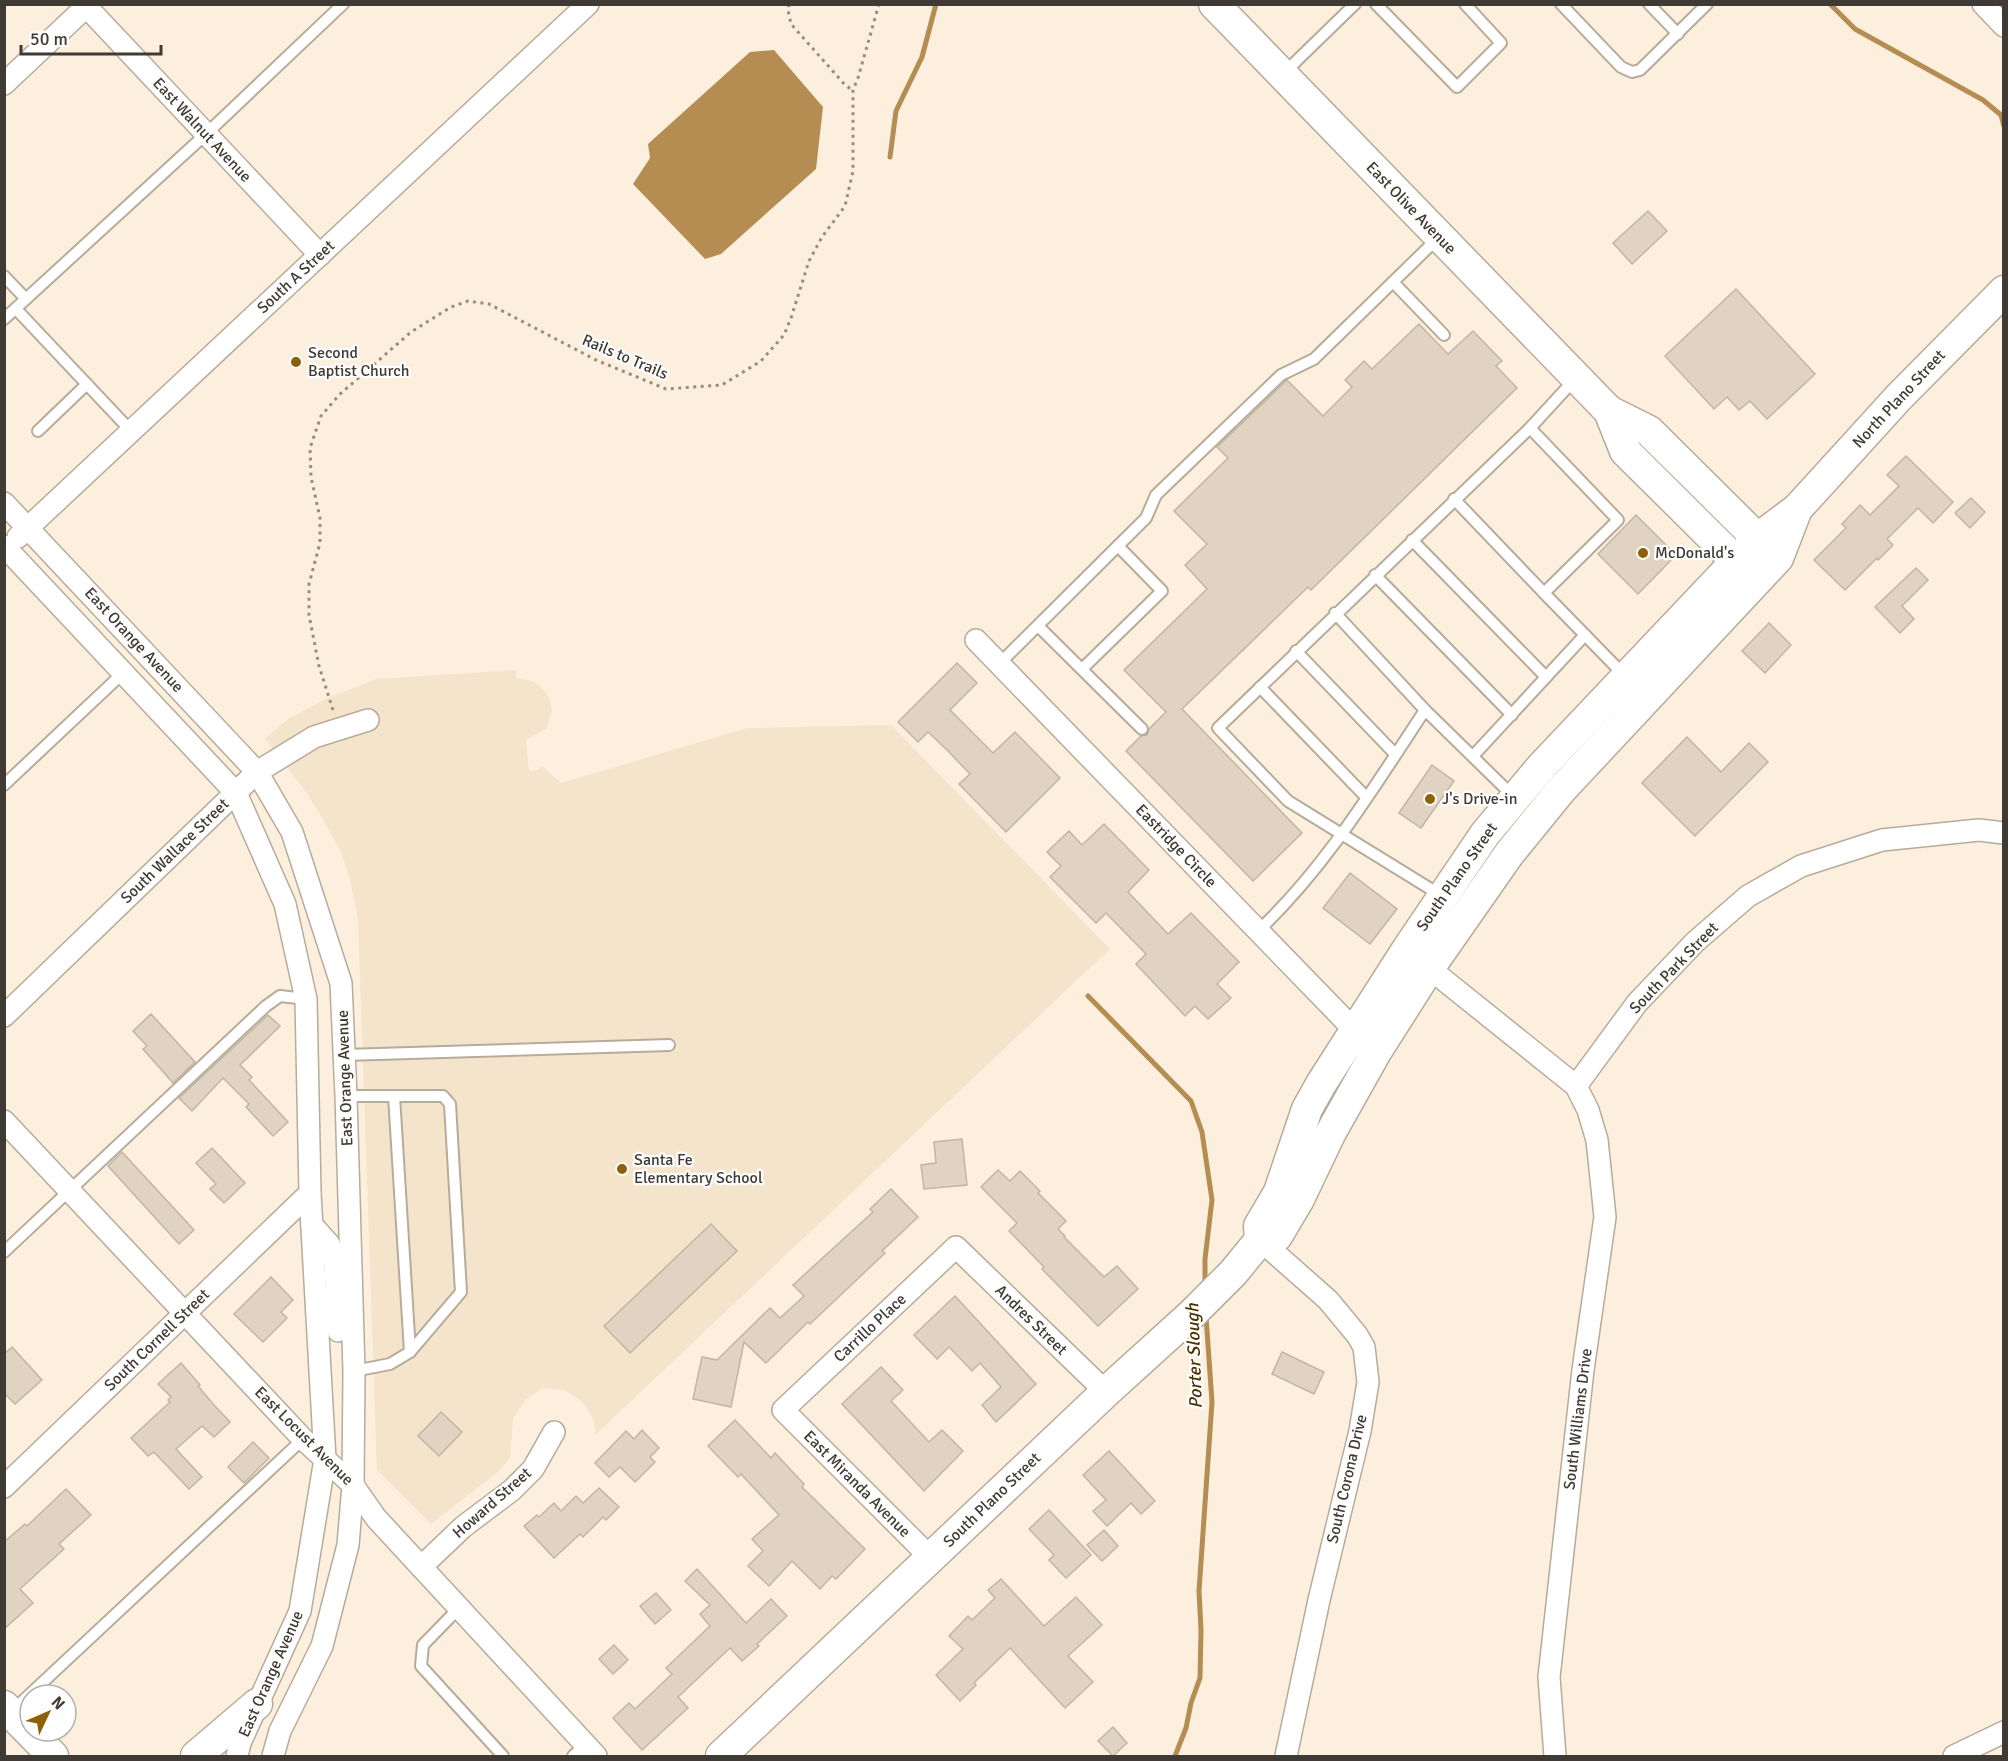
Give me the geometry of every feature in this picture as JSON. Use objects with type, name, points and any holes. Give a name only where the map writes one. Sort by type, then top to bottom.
[{"type":"main road","name":"East Olive Avenue","points":[[1214,4],[1609,411],[1648,431],[1767,549]]},
{"type":"main road","name":"North Plano Street","points":[[1767,549],[1797,509],[1899,397],[2004,291]]},
{"type":"main road","name":"East Olive Avenue","points":[[1609,411],[1625,451],[1746,572]]},
{"type":"main road","name":"South Plano Street","points":[[1418,959],[1477,899],[1509,854],[1561,790],[1767,549]]},
{"type":"main road","name":"South Plano Street","points":[[721,1756],[1106,1392],[1192,1314],[1260,1240],[1277,1236],[1291,1214],[1330,1134],[1365,1041],[1418,959],[1443,896],[1485,834],[1514,797],[1626,678],[1746,572]]},
{"type":"main road","points":[[1477,899],[1474,891],[1476,878],[1518,815],[1514,797]]},
{"type":"main road","points":[[196,1756],[257,1704]]},
{"type":"main road","points":[[8,1709],[52,1756]]},
{"type":"street","name":"South A Street","points":[[5,548],[588,4]]},
{"type":"street","points":[[1983,4],[2004,27]]},
{"type":"street","name":"East Walnut Avenue","points":[[87,5],[320,255]]},
{"type":"street","points":[[4,84],[87,5]]},
{"type":"street","name":"East Orange Avenue","points":[[4,503],[257,772],[292,832],[341,983],[354,1371],[353,1485],[348,1545],[322,1646],[280,1731],[273,1756]]},
{"type":"street","name":"East Orange Avenue","points":[[5,548],[236,793],[285,904],[306,999],[310,1193],[325,1459],[300,1611],[240,1743],[237,1756]]},
{"type":"street","name":"Eastridge Circle","points":[[976,640],[1365,1041]]},
{"type":"street","name":"South Wallace Street","points":[[4,1016],[257,772],[314,737],[368,720]]},
{"type":"street","name":"South Park Street","points":[[1576,1086],[1637,1003],[1695,942],[1748,896],[1801,866],[1882,840],[1979,830],[2004,833]]},
{"type":"street","points":[[1418,959],[1576,1086]]},
{"type":"street","name":"South Williams Drive","points":[[1555,1756],[1549,1677],[1583,1370],[1605,1217],[1597,1140],[1588,1110],[1576,1086]]},
{"type":"street","name":"East Locust Avenue","points":[[4,1121],[303,1439],[353,1485],[376,1518],[459,1608],[585,1753]]},
{"type":"street","name":"South Cornell Street","points":[[4,1487],[310,1193]]},
{"type":"street","points":[[312,1225],[329,1244],[335,1263],[339,1350],[344,1363],[354,1371]]},
{"type":"street","name":"South Corona Drive","points":[[1260,1240],[1328,1300],[1357,1335],[1364,1347],[1368,1382],[1360,1431],[1319,1600],[1286,1756]]},
{"type":"street","name":"Andres Street","points":[[956,1247],[1106,1392]]},
{"type":"street","name":"Carrillo Place","points":[[783,1410],[956,1247]]},
{"type":"street","name":"East Miranda Avenue","points":[[783,1410],[931,1558]]},
{"type":"street","name":"Howard Street","points":[[421,1568],[463,1527],[512,1490],[533,1469],[554,1432]]},
{"type":"street","points":[[1954,1756],[2004,1732]]},
{"type":"lane","points":[[4,319],[206,134],[343,4]]},
{"type":"lane","points":[[1282,75],[1354,4]]},
{"type":"lane","points":[[1376,4],[1457,87],[1501,43],[1464,4]]},
{"type":"lane","points":[[1561,4],[1621,67],[1632,72],[1640,70],[1707,4]]},
{"type":"lane","points":[[1649,4],[1678,34]]},
{"type":"lane","points":[[999,664],[1146,518],[1156,495],[1281,375],[1314,359],[1439,237]]},
{"type":"lane","points":[[4,276],[26,299]]},
{"type":"lane","points":[[1393,282],[1444,335]]},
{"type":"lane","points":[[16,309],[131,431]]},
{"type":"lane","points":[[1443,896],[1288,801],[1218,728],[1335,613],[1530,428],[1577,377]]},
{"type":"lane","points":[[38,431],[87,384]]},
{"type":"lane","points":[[1530,428],[1618,520],[1544,593]]},
{"type":"lane","points":[[1454,500],[1626,678]]},
{"type":"lane","points":[[1412,540],[1546,677]]},
{"type":"lane","points":[[1082,669],[1162,591],[1118,546]]},
{"type":"lane","points":[[1376,575],[1512,715]]},
{"type":"lane","points":[[1335,613],[1425,710],[1514,797]]},
{"type":"lane","points":[[1038,626],[1142,729]]},
{"type":"lane","points":[[1473,756],[1585,635]]},
{"type":"lane","points":[[1296,651],[1395,754]]},
{"type":"lane","points":[[4,785],[123,673]]},
{"type":"lane","points":[[1260,687],[1366,797]]},
{"type":"lane","points":[[1258,931],[1287,903],[1342,834],[1425,710]]},
{"type":"lane","points":[[4,1252],[266,1006],[280,996],[306,999]]},
{"type":"lane","points":[[344,1055],[669,1045]]},
{"type":"lane","points":[[346,1096],[443,1096],[450,1104],[461,1292],[410,1352],[390,1364],[354,1371]]},
{"type":"lane","points":[[394,1096],[410,1352]]},
{"type":"lane","points":[[8,1709],[303,1439]]},
{"type":"lane","points":[[459,1608],[423,1644],[421,1666],[503,1756]]},
{"type":"path","points":[[789,4],[791,24],[846,86],[853,90]]},
{"type":"path","name":"Rails to Trails","points":[[332,702],[319,666],[309,615],[309,584],[320,543],[320,518],[311,477],[310,448],[321,416],[339,395],[411,332],[451,307],[468,301],[489,304],[596,360],[666,389],[722,386],[761,362],[784,334],[809,261],[822,237],[845,206],[853,171],[853,90],[879,4]]},
{"type":"shaded area","points":[[774,50],[823,107],[816,169],[721,254],[705,259],[633,184],[650,158],[648,144],[750,52]]},
{"type":"shaded area","name":"Santa Fe Elementary School","points":[[516,670],[516,678],[533,681],[545,691],[550,699],[552,710],[547,728],[526,740],[529,771],[538,770],[542,766],[561,783],[747,728],[891,725],[1110,949],[596,1434],[593,1419],[579,1399],[564,1390],[543,1388],[525,1400],[513,1418],[510,1458],[499,1471],[431,1524],[377,1470],[358,919],[350,880],[341,852],[321,816],[306,792],[265,739],[288,719],[328,698],[376,679]]},
{"type":"building","points":[[1648,211],[1667,231],[1632,264],[1613,243]]},
{"type":"building","points":[[1736,289],[1815,374],[1767,419],[1750,401],[1739,410],[1727,397],[1714,409],[1665,356]]},
{"type":"building","points":[[1419,324],[1448,354],[1473,331],[1502,361],[1496,366],[1517,388],[1311,590],[1308,587],[1182,709],[1302,833],[1253,881],[1126,751],[1141,736],[1147,735],[1149,729],[1166,712],[1124,670],[1207,589],[1185,565],[1207,544],[1174,511],[1228,458],[1217,447],[1287,380],[1323,416],[1352,387],[1345,380],[1364,361],[1372,369]]},
{"type":"building","points":[[1906,456],[1953,502],[1933,523],[1918,508],[1887,539],[1893,545],[1845,590],[1814,560],[1846,528],[1842,524],[1860,505],[1870,515],[1899,486],[1887,475]]},
{"type":"building","points":[[1971,498],[1985,512],[1970,528],[1955,513]]},
{"type":"building","points":[[1636,515],[1676,555],[1638,594],[1598,554]]},
{"type":"building","points":[[1916,568],[1928,580],[1902,606],[1914,619],[1900,633],[1875,607]]},
{"type":"building","points":[[1769,623],[1791,645],[1765,673],[1742,651]]},
{"type":"building","points":[[957,663],[977,683],[950,710],[993,753],[1015,732],[1060,778],[1006,832],[959,784],[970,774],[948,751],[928,732],[918,742],[898,722]]},
{"type":"building","points":[[1687,737],[1721,772],[1749,743],[1768,762],[1695,836],[1642,783]]},
{"type":"building","points":[[1432,765],[1454,781],[1421,828],[1399,813]]},
{"type":"building","points":[[1104,824],[1149,870],[1128,892],[1168,934],[1191,913],[1239,962],[1217,984],[1231,998],[1208,1019],[1195,1006],[1185,1016],[1136,964],[1146,954],[1106,913],[1096,923],[1050,877],[1061,866],[1047,852],[1069,831],[1082,845]]},
{"type":"building","points":[[1350,873],[1397,909],[1370,944],[1323,908]]},
{"type":"building","points":[[151,1014],[195,1062],[173,1083],[143,1049],[147,1046],[133,1031]]},
{"type":"building","points":[[268,1015],[280,1026],[240,1065],[252,1077],[249,1080],[288,1122],[273,1136],[246,1107],[249,1104],[223,1078],[192,1111],[179,1098]]},
{"type":"building","points":[[962,1139],[967,1185],[924,1189],[921,1165],[936,1163],[934,1142]]},
{"type":"building","points":[[212,1148],[245,1183],[224,1203],[210,1189],[216,1184],[196,1163]]},
{"type":"building","points":[[122,1152],[194,1230],[179,1244],[108,1166]]},
{"type":"building","points":[[998,1170],[1010,1181],[1020,1171],[1066,1221],[1058,1229],[1064,1237],[1104,1277],[1117,1266],[1138,1289],[1098,1326],[1042,1269],[1044,1267],[1009,1231],[1017,1223],[981,1187]]},
{"type":"building","points":[[891,1189],[918,1217],[882,1251],[885,1253],[766,1363],[744,1342],[731,1407],[693,1399],[702,1357],[717,1360],[770,1308],[780,1318],[804,1296],[793,1285],[873,1212],[870,1209]]},
{"type":"building","points":[[711,1224],[737,1251],[630,1353],[604,1326]]},
{"type":"building","points":[[271,1277],[293,1300],[281,1312],[287,1318],[263,1342],[234,1314]]},
{"type":"building","points":[[955,1296],[1036,1384],[996,1422],[982,1405],[1001,1387],[980,1363],[972,1371],[949,1347],[937,1359],[914,1335]]},
{"type":"building","points":[[12,1347],[42,1380],[15,1404],[4,1393],[4,1354]]},
{"type":"building","points":[[1282,1352],[1324,1372],[1314,1394],[1272,1374]]},
{"type":"building","points":[[181,1363],[230,1422],[214,1437],[202,1426],[176,1449],[202,1477],[189,1489],[154,1452],[148,1456],[131,1438],[170,1402],[168,1400],[171,1397],[158,1384]]},
{"type":"building","points":[[881,1367],[903,1390],[891,1401],[929,1442],[942,1430],[963,1451],[924,1491],[842,1404]]},
{"type":"building","points":[[441,1412],[462,1432],[439,1456],[418,1436]]},
{"type":"building","points":[[735,1420],[771,1458],[775,1453],[804,1484],[802,1487],[865,1549],[836,1579],[832,1576],[820,1589],[792,1561],[769,1586],[748,1566],[763,1551],[752,1539],[779,1515],[741,1474],[738,1477],[708,1446]]},
{"type":"building","points":[[642,1430],[659,1448],[650,1457],[655,1462],[635,1482],[620,1467],[609,1477],[595,1463],[626,1431],[634,1439]]},
{"type":"building","points":[[253,1442],[269,1458],[244,1483],[228,1467]]},
{"type":"building","points":[[1109,1451],[1155,1501],[1141,1514],[1131,1503],[1107,1526],[1093,1511],[1106,1500],[1083,1475]]},
{"type":"building","points":[[599,1488],[619,1507],[606,1520],[603,1517],[583,1537],[580,1534],[554,1558],[524,1526],[537,1515],[539,1517],[554,1503],[561,1511],[576,1496],[583,1503]]},
{"type":"building","points":[[66,1489],[91,1515],[59,1544],[64,1549],[20,1589],[33,1603],[4,1629],[4,1542],[25,1524],[27,1526]]},
{"type":"building","points":[[1049,1510],[1091,1555],[1066,1578],[1049,1560],[1054,1555],[1029,1529]]},
{"type":"building","points":[[1104,1530],[1118,1546],[1102,1561],[1087,1545]]},
{"type":"building","points":[[697,1569],[746,1623],[771,1599],[787,1616],[742,1661],[730,1648],[678,1697],[688,1708],[642,1750],[613,1718],[629,1703],[635,1709],[672,1674],[666,1668],[710,1626],[700,1614],[710,1605],[685,1581]]},
{"type":"building","points":[[1001,1579],[1044,1626],[1076,1597],[1102,1625],[1068,1656],[1093,1682],[1065,1708],[1010,1648],[974,1683],[976,1685],[960,1701],[936,1675],[963,1649],[949,1636],[968,1616],[972,1620],[995,1598],[988,1590]]},
{"type":"building","points":[[656,1593],[671,1610],[655,1624],[640,1606]]},
{"type":"building","points":[[614,1645],[628,1660],[613,1674],[599,1659]]},
{"type":"building","points":[[1113,1727],[1127,1743],[1113,1756],[1098,1741]]},
{"type":"waterway","name":"Porter Slough","points":[[890,157],[896,111],[922,57],[936,4]]},
{"type":"waterway","points":[[1830,4],[1855,29],[1983,100],[2001,115],[2004,126]]},
{"type":"waterway","name":"Porter Slough","points":[[1088,996],[1191,1101],[1202,1132],[1212,1200],[1205,1259],[1205,1286]]},
{"type":"waterway","name":"Porter Slough","points":[[1175,1756],[1186,1728],[1191,1703],[1200,1678],[1199,1591],[1212,1402],[1206,1316]]},
{"type":"place","name":"Second Baptist Church","points":[[296,362]]},
{"type":"place","name":"McDonald's","points":[[1643,553]]},
{"type":"place","name":"J's Drive-in","points":[[1430,799]]},
{"type":"place","name":"Santa Fe Elementary School","points":[[622,1169]]}]
